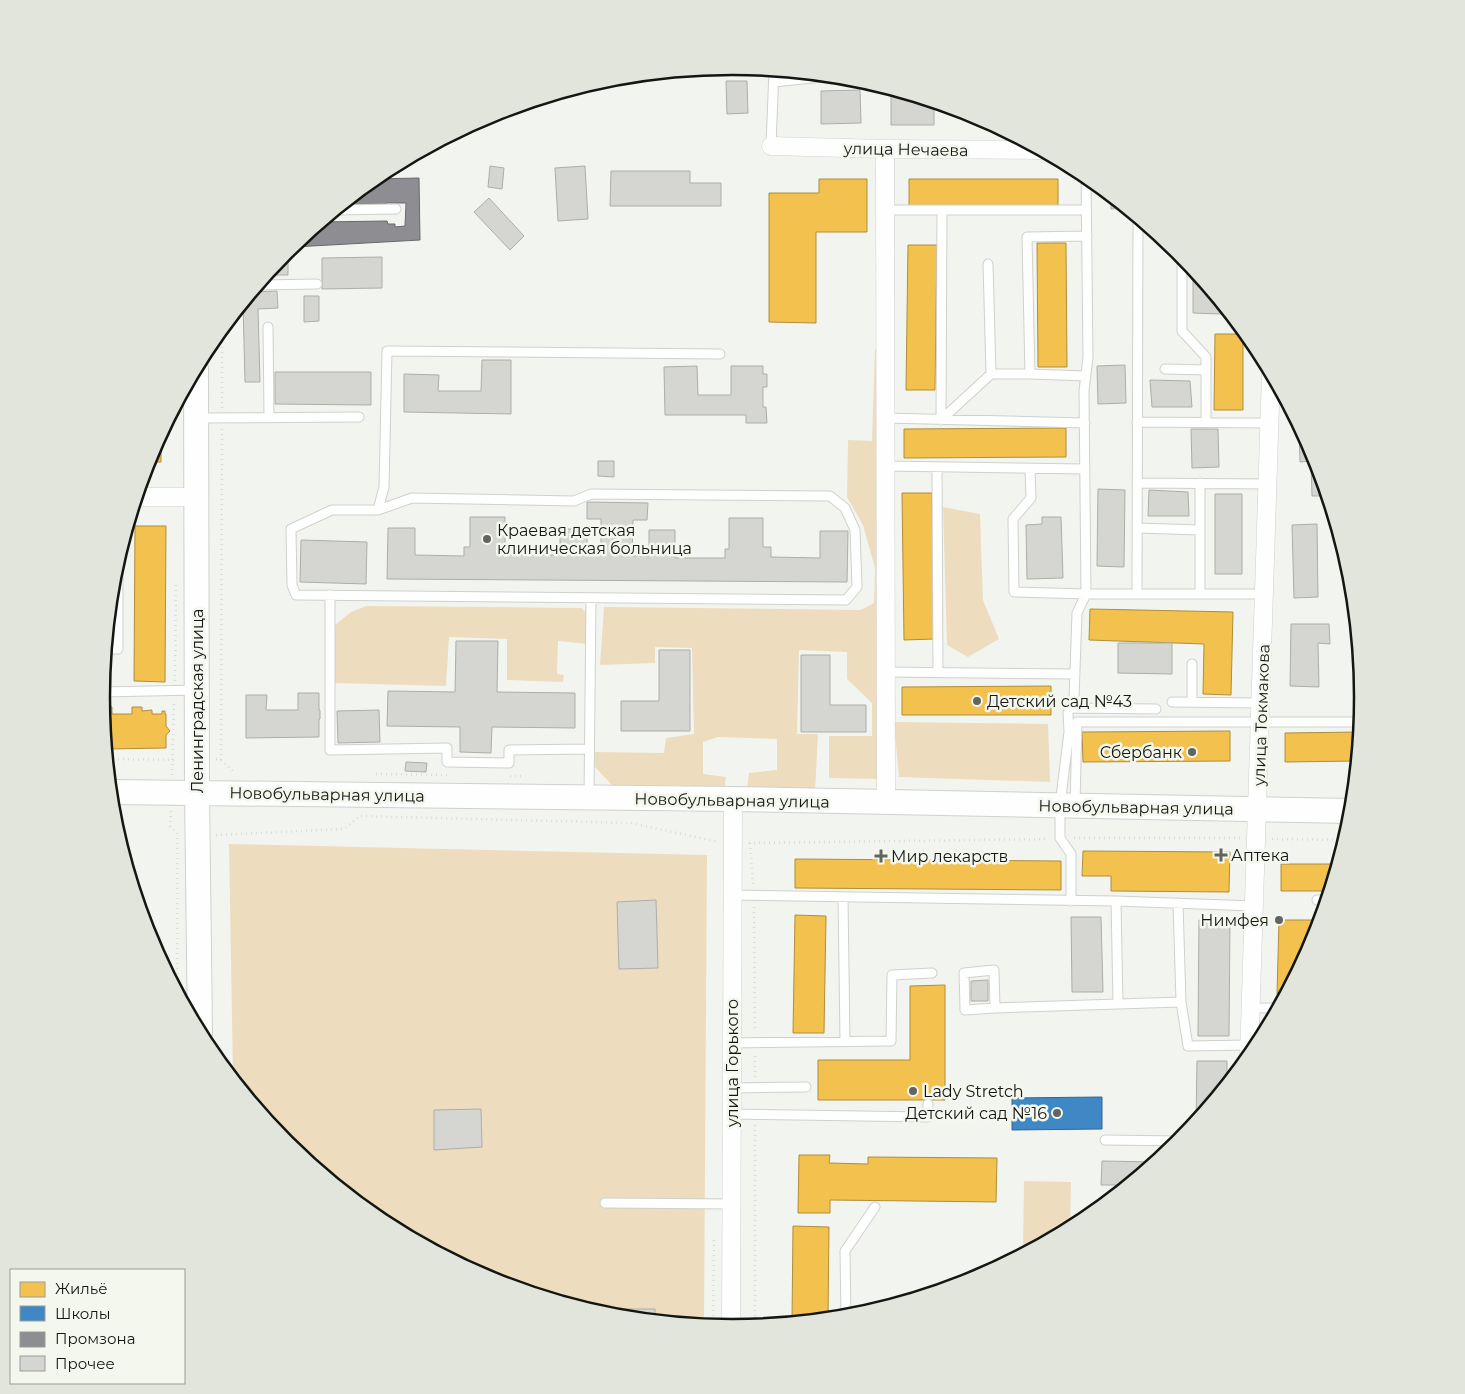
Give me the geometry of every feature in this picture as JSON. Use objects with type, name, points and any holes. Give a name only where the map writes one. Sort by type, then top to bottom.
[{"type":"street","name":"улица Нечаева","points":[[771,146],[885,149],[1025,148]]},
{"type":"street","points":[[885,149],[886,802]]},
{"type":"street","name":"Ленинградская улица","points":[[196,382],[197,792],[187,835],[199,1016]]},
{"type":"street","name":"улица Токмакова","points":[[1249,1044],[1271,386]]},
{"type":"street","points":[[144,497],[197,497]]},
{"type":"street","name":"Новобульварная улица","points":[[118,792],[733,799],[1344,811]]},
{"type":"street","name":"улица Горького","points":[[731,1319],[733,799]]},
{"type":"lane","points":[[771,146],[774,76]]},
{"type":"lane","points":[[774,82],[803,79]]},
{"type":"lane","points":[[1067,806],[1068,713],[1074,699],[1077,613],[1086,594],[1084,391],[1088,358],[1086,186]]},
{"type":"lane","points":[[347,210],[396,209]]},
{"type":"lane","points":[[885,210],[1086,210]]},
{"type":"lane","points":[[941,420],[942,210]]},
{"type":"lane","points":[[1137,594],[1138,225]]},
{"type":"lane","points":[[1030,374],[1027,237],[1086,236]]},
{"type":"lane","points":[[988,264],[991,374]]},
{"type":"lane","points":[[1182,268],[1182,331],[1206,358],[1206,422]]},
{"type":"lane","points":[[267,285],[317,284]]},
{"type":"lane","points":[[268,327],[269,418]]},
{"type":"lane","points":[[378,510],[384,487],[387,351],[720,354]]},
{"type":"lane","points":[[1165,369],[1206,370]]},
{"type":"lane","points":[[941,420],[991,374],[1086,376]]},
{"type":"lane","points":[[197,418],[360,417]]},
{"type":"lane","points":[[885,418],[1085,423]]},
{"type":"lane","points":[[1137,422],[1270,423]]},
{"type":"lane","points":[[885,466],[1085,469]]},
{"type":"lane","points":[[938,467],[938,672]]},
{"type":"lane","points":[[1030,469],[1031,498],[1013,519],[1014,592],[1264,594]]},
{"type":"lane","points":[[1137,483],[1268,484]]},
{"type":"lane","points":[[1200,483],[1200,594]]},
{"type":"lane","points":[[591,494],[830,496],[844,508],[856,530],[857,587],[846,600],[330,595],[296,595],[292,585],[291,529],[332,510],[378,510],[412,498],[574,501],[591,494]]},
{"type":"lane","points":[[1137,528],[1200,530]]},
{"type":"lane","points":[[330,595],[330,750],[447,748],[447,762],[509,763],[509,750],[589,749]]},
{"type":"lane","points":[[589,798],[591,598]]},
{"type":"lane","points":[[113,648],[118,648],[116,616]]},
{"type":"lane","points":[[1192,664],[1192,702]]},
{"type":"lane","points":[[885,672],[1075,674]]},
{"type":"lane","points":[[110,692],[197,690]]},
{"type":"lane","points":[[1172,702],[1261,703]]},
{"type":"lane","points":[[1070,708],[1156,709]]},
{"type":"lane","points":[[1071,901],[1071,854],[1060,838],[1067,806],[1077,722],[1353,722]]},
{"type":"lane","points":[[733,895],[1254,906]]},
{"type":"lane","points":[[843,897],[845,1042]]},
{"type":"lane","points":[[1116,902],[1118,1004]]},
{"type":"lane","points":[[1178,903],[1181,1002],[1188,1046],[1244,1051]]},
{"type":"lane","points":[[996,1008],[994,970],[964,973],[965,1010],[1181,1002]]},
{"type":"lane","points":[[732,1043],[891,1041],[892,975],[932,973]]},
{"type":"lane","points":[[1251,1008],[1271,1008]]},
{"type":"lane","points":[[732,1088],[806,1087]]},
{"type":"lane","points":[[732,1114],[928,1117],[928,1104]]},
{"type":"lane","points":[[1105,1140],[1168,1141]]},
{"type":"lane","points":[[605,1203],[732,1204]]},
{"type":"lane","points":[[846,1308],[845,1251],[875,1207]]},
{"type":"path","points":[[221,760],[222,341]]},
{"type":"path","points":[[170,826],[187,835],[344,828],[360,816],[370,816],[631,823],[708,841],[734,844],[1060,838],[1338,840]]},
{"type":"path","points":[[178,977],[187,835]]},
{"type":"shaded area","points":[[875,349],[881,350],[881,779],[829,778],[829,736],[872,736],[872,703],[847,679],[847,652],[799,650],[797,734],[818,734],[815,792],[747,790],[749,773],[777,770],[777,739],[718,737],[703,742],[703,774],[726,777],[724,791],[686,790],[678,785],[612,785],[595,767],[595,752],[664,753],[666,738],[694,734],[692,648],[655,647],[655,663],[600,665],[604,607],[861,610],[874,603],[875,568],[863,525],[847,497],[848,440],[872,441]]},
{"type":"shaded area","points":[[943,507],[980,514],[983,600],[999,639],[968,657],[947,645]]},
{"type":"shaded area","points":[[366,606],[582,608],[587,614],[587,644],[558,641],[557,674],[564,675],[563,682],[507,680],[507,639],[449,637],[446,686],[334,683],[335,625],[351,612]]},
{"type":"shaded area","points":[[894,722],[1048,724],[1050,782],[899,777]]},
{"type":"shaded area","points":[[229,844],[707,855],[704,1318],[651,1314],[572,1298],[494,1272],[421,1236],[387,1214],[322,1165],[265,1107],[233,1068]]},
{"type":"shaded area","points":[[1024,1181],[1071,1182],[1070,1219],[1023,1247]]},
{"type":"building: Жильё","points":[[819,179],[867,179],[867,232],[816,232],[816,323],[769,322],[769,193],[819,193]]},
{"type":"building: Жильё","points":[[909,179],[1058,179],[1058,206],[909,206]]},
{"type":"building: Жильё","points":[[1037,243],[1066,243],[1067,367],[1038,367]]},
{"type":"building: Жильё","points":[[908,245],[937,245],[935,390],[906,390]]},
{"type":"building: Жильё","points":[[1215,334],[1238,334],[1243,341],[1243,410],[1214,410]]},
{"type":"building: Жильё","points":[[1066,428],[1066,457],[904,458],[904,429]]},
{"type":"building: Жильё","points":[[161,452],[161,462],[157,462]]},
{"type":"building: Жильё","points":[[902,493],[932,493],[934,639],[904,640]]},
{"type":"building: Жильё","points":[[135,526],[166,526],[165,682],[134,681]]},
{"type":"building: Жильё","points":[[1090,609],[1233,612],[1231,695],[1203,694],[1204,644],[1089,640]]},
{"type":"building: Жильё","name":"Детский сад №43","points":[[1051,686],[1051,715],[902,715],[902,687]]},
{"type":"building: Жильё","points":[[110,707],[112,714],[132,714],[132,707],[142,707],[142,711],[152,710],[152,714],[162,714],[162,711],[165,711],[166,726],[170,731],[166,735],[166,748],[113,749]]},
{"type":"building: Жильё","points":[[1230,731],[1230,761],[1083,762],[1082,732]]},
{"type":"building: Жильё","points":[[1353,732],[1351,761],[1285,762],[1285,733]]},
{"type":"building: Жильё","points":[[1083,851],[1230,852],[1229,892],[1111,891],[1111,876],[1082,876]]},
{"type":"building: Жильё","points":[[795,859],[1061,861],[1061,890],[795,888]]},
{"type":"building: Жильё","points":[[1281,864],[1331,864],[1323,891],[1281,891]]},
{"type":"building: Жильё","points":[[795,915],[826,916],[824,1033],[793,1033]]},
{"type":"building: Жильё","points":[[1279,920],[1312,920],[1290,972],[1277,994]]},
{"type":"building: Жильё","points":[[945,985],[945,1100],[818,1100],[818,1060],[910,1060],[910,986]]},
{"type":"building: Жильё","points":[[799,1155],[830,1155],[829,1163],[868,1164],[868,1157],[997,1158],[996,1202],[830,1200],[830,1213],[798,1213]]},
{"type":"building: Жильё","points":[[793,1226],[829,1227],[828,1312],[792,1316]]},
{"type":"building: Школы","name":"Детский сад №16","points":[[1102,1097],[1102,1129],[1012,1130],[1012,1098]]},
{"type":"building: Промзона","points":[[419,178],[420,240],[304,246],[331,222],[387,221],[388,224],[395,224],[395,227],[405,226],[406,203],[386,203],[386,206],[351,206],[389,179]]},
{"type":"building: Прочее","points":[[726,81],[747,81],[748,113],[727,114]]},
{"type":"building: Прочее","points":[[860,90],[861,123],[821,124],[821,91]]},
{"type":"building: Прочее","points":[[891,96],[934,109],[934,125],[891,125]]},
{"type":"building: Прочее","points":[[490,166],[504,168],[502,189],[488,187]]},
{"type":"building: Прочее","points":[[585,166],[588,219],[558,221],[555,168]]},
{"type":"building: Прочее","points":[[611,171],[690,171],[690,183],[721,183],[721,206],[610,206]]},
{"type":"building: Прочее","points":[[489,198],[524,236],[510,250],[474,212]]},
{"type":"building: Прочее","points":[[382,257],[382,288],[322,289],[322,258]]},
{"type":"building: Прочее","points":[[288,262],[288,275],[276,275]]},
{"type":"building: Прочее","points":[[1193,280],[1222,314],[1193,313]]},
{"type":"building: Прочее","points":[[277,291],[278,308],[258,309],[260,382],[245,382],[243,313],[261,292]]},
{"type":"building: Прочее","points":[[304,296],[319,296],[319,321],[304,322]]},
{"type":"building: Прочее","points":[[482,360],[511,360],[511,414],[404,412],[404,374],[439,375],[438,391],[481,391]]},
{"type":"building: Прочее","points":[[1125,365],[1126,403],[1098,404],[1097,366]]},
{"type":"building: Прочее","points":[[697,366],[698,395],[731,395],[731,366],[763,366],[763,374],[767,374],[767,387],[763,387],[763,407],[766,407],[767,423],[746,423],[746,415],[665,415],[664,367]]},
{"type":"building: Прочее","points":[[275,372],[371,372],[371,405],[275,404]]},
{"type":"building: Прочее","points":[[1150,380],[1190,381],[1192,407],[1152,407]]},
{"type":"building: Прочее","points":[[1191,429],[1218,429],[1219,467],[1192,468]]},
{"type":"building: Прочее","points":[[1299,443],[1308,461],[1300,462]]},
{"type":"building: Прочее","points":[[598,461],[614,461],[614,477],[598,476]]},
{"type":"building: Прочее","points":[[1311,471],[1321,496],[1312,496]]},
{"type":"building: Прочее","points":[[1098,489],[1125,490],[1124,567],[1097,566]]},
{"type":"building: Прочее","points":[[1149,490],[1188,492],[1189,516],[1148,516]]},
{"type":"building: Прочее","points":[[1215,494],[1242,494],[1242,574],[1215,574]]},
{"type":"building: Прочее","name":"Краевая детская клиническая больница","points":[[587,502],[648,503],[647,520],[633,520],[632,556],[649,556],[649,530],[675,530],[675,558],[725,558],[725,549],[729,549],[729,518],[763,518],[763,547],[771,547],[771,557],[820,558],[820,531],[848,531],[847,582],[387,579],[388,528],[415,528],[415,555],[464,556],[464,547],[470,547],[470,517],[505,517],[505,548],[511,548],[511,555],[560,555],[560,529],[587,529],[587,555],[601,555],[601,519],[587,519]]},
{"type":"building: Прочее","points":[[1042,517],[1061,517],[1063,578],[1027,579],[1026,525],[1042,524]]},
{"type":"building: Прочее","points":[[1317,524],[1318,597],[1294,598],[1292,525]]},
{"type":"building: Прочее","points":[[301,540],[367,542],[366,584],[300,582]]},
{"type":"building: Прочее","points":[[1291,624],[1329,624],[1330,644],[1318,643],[1319,687],[1290,686]]},
{"type":"building: Прочее","points":[[456,641],[498,641],[497,692],[575,693],[575,728],[492,727],[491,753],[460,752],[460,727],[387,726],[388,691],[455,692]]},
{"type":"building: Прочее","points":[[1118,643],[1172,643],[1172,674],[1118,673]]},
{"type":"building: Прочее","points":[[659,650],[690,650],[690,731],[621,731],[621,701],[659,701]]},
{"type":"building: Прочее","points":[[801,655],[830,655],[830,705],[866,705],[866,732],[801,732]]},
{"type":"building: Прочее","points":[[298,693],[319,693],[319,737],[246,738],[246,695],[267,695],[266,710],[298,710]]},
{"type":"building: Прочее","points":[[379,710],[380,742],[338,743],[337,711]]},
{"type":"building: Прочее","points":[[406,762],[427,763],[426,772],[405,771]]},
{"type":"building: Прочее","points":[[656,900],[658,968],[619,969],[617,902]]},
{"type":"building: Прочее","points":[[1071,917],[1101,917],[1103,992],[1072,992]]},
{"type":"building: Прочее","points":[[1199,920],[1230,920],[1229,1036],[1198,1036]]},
{"type":"building: Прочее","points":[[988,980],[988,1001],[971,1001],[971,981]]},
{"type":"building: Прочее","points":[[1197,1061],[1227,1061],[1227,1075],[1196,1111]]},
{"type":"building: Прочее","points":[[481,1109],[482,1147],[434,1150],[434,1110]]},
{"type":"building: Прочее","points":[[1102,1161],[1146,1162],[1117,1185],[1101,1185]]},
{"type":"building: Прочее","points":[[622,1309],[655,1309],[655,1314]]},
{"type":"place","name":"Краевая детская клиническая больница","points":[[487,539]]},
{"type":"place","name":"Детский сад №43","points":[[977,701]]},
{"type":"place","name":"Сбербанк","points":[[1192,752]]},
{"type":"place","name":"Аптека","points":[[1221,855]]},
{"type":"place","name":"Мир лекарств","points":[[881,856]]},
{"type":"place","name":"Нимфея","points":[[1279,920]]},
{"type":"place","name":"Lady Stretch","points":[[913,1091]]},
{"type":"place","name":"Детский сад №16","points":[[1057,1113]]}]
